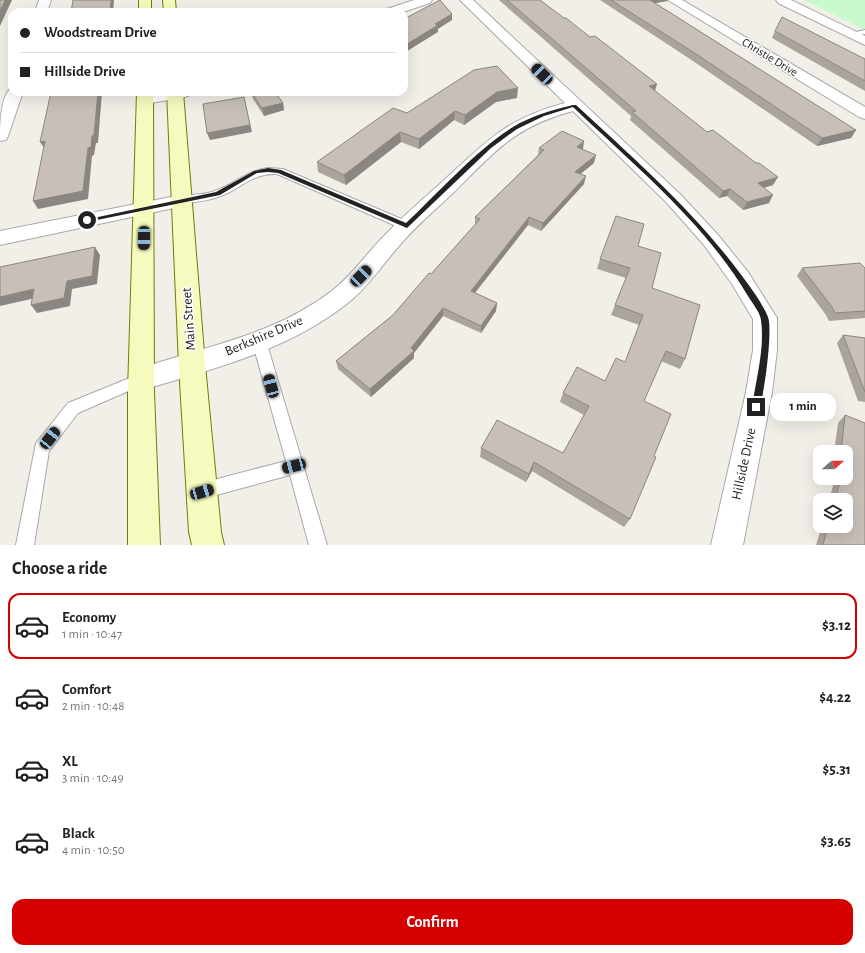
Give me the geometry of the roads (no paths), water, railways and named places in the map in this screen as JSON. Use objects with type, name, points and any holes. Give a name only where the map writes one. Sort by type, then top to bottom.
[{"type":"main road","points":[[144,545],[142,379],[145,96]]},
{"type":"main road","name":"Main Street","points":[[178,96],[181,201],[192,365],[202,492],[208,545]]},
{"type":"street","points":[[403,8],[426,0]]},
{"type":"street","name":"Hillside Drive","points":[[466,0],[574,106],[674,199],[711,240],[740,278],[765,318],[765,350],[759,392],[727,545]]},
{"type":"street","name":"Christie Drive","points":[[674,0],[865,114]]},
{"type":"street","points":[[782,0],[865,41]]},
{"type":"street","points":[[0,136],[14,96]]},
{"type":"street","name":"Berkshire Drive","points":[[142,379],[192,365],[258,341],[305,320],[341,296],[407,226],[489,147],[515,128],[542,115],[574,106]]},
{"type":"street","points":[[0,238],[181,201]]},
{"type":"lane","points":[[851,34],[865,32]]},
{"type":"lane","points":[[181,201],[218,194],[256,172],[268,170],[279,171],[407,226]]},
{"type":"lane","points":[[258,341],[318,545]]},
{"type":"lane","points":[[25,545],[42,448],[73,408],[142,379]]},
{"type":"lane","points":[[202,492],[294,466]]}]
